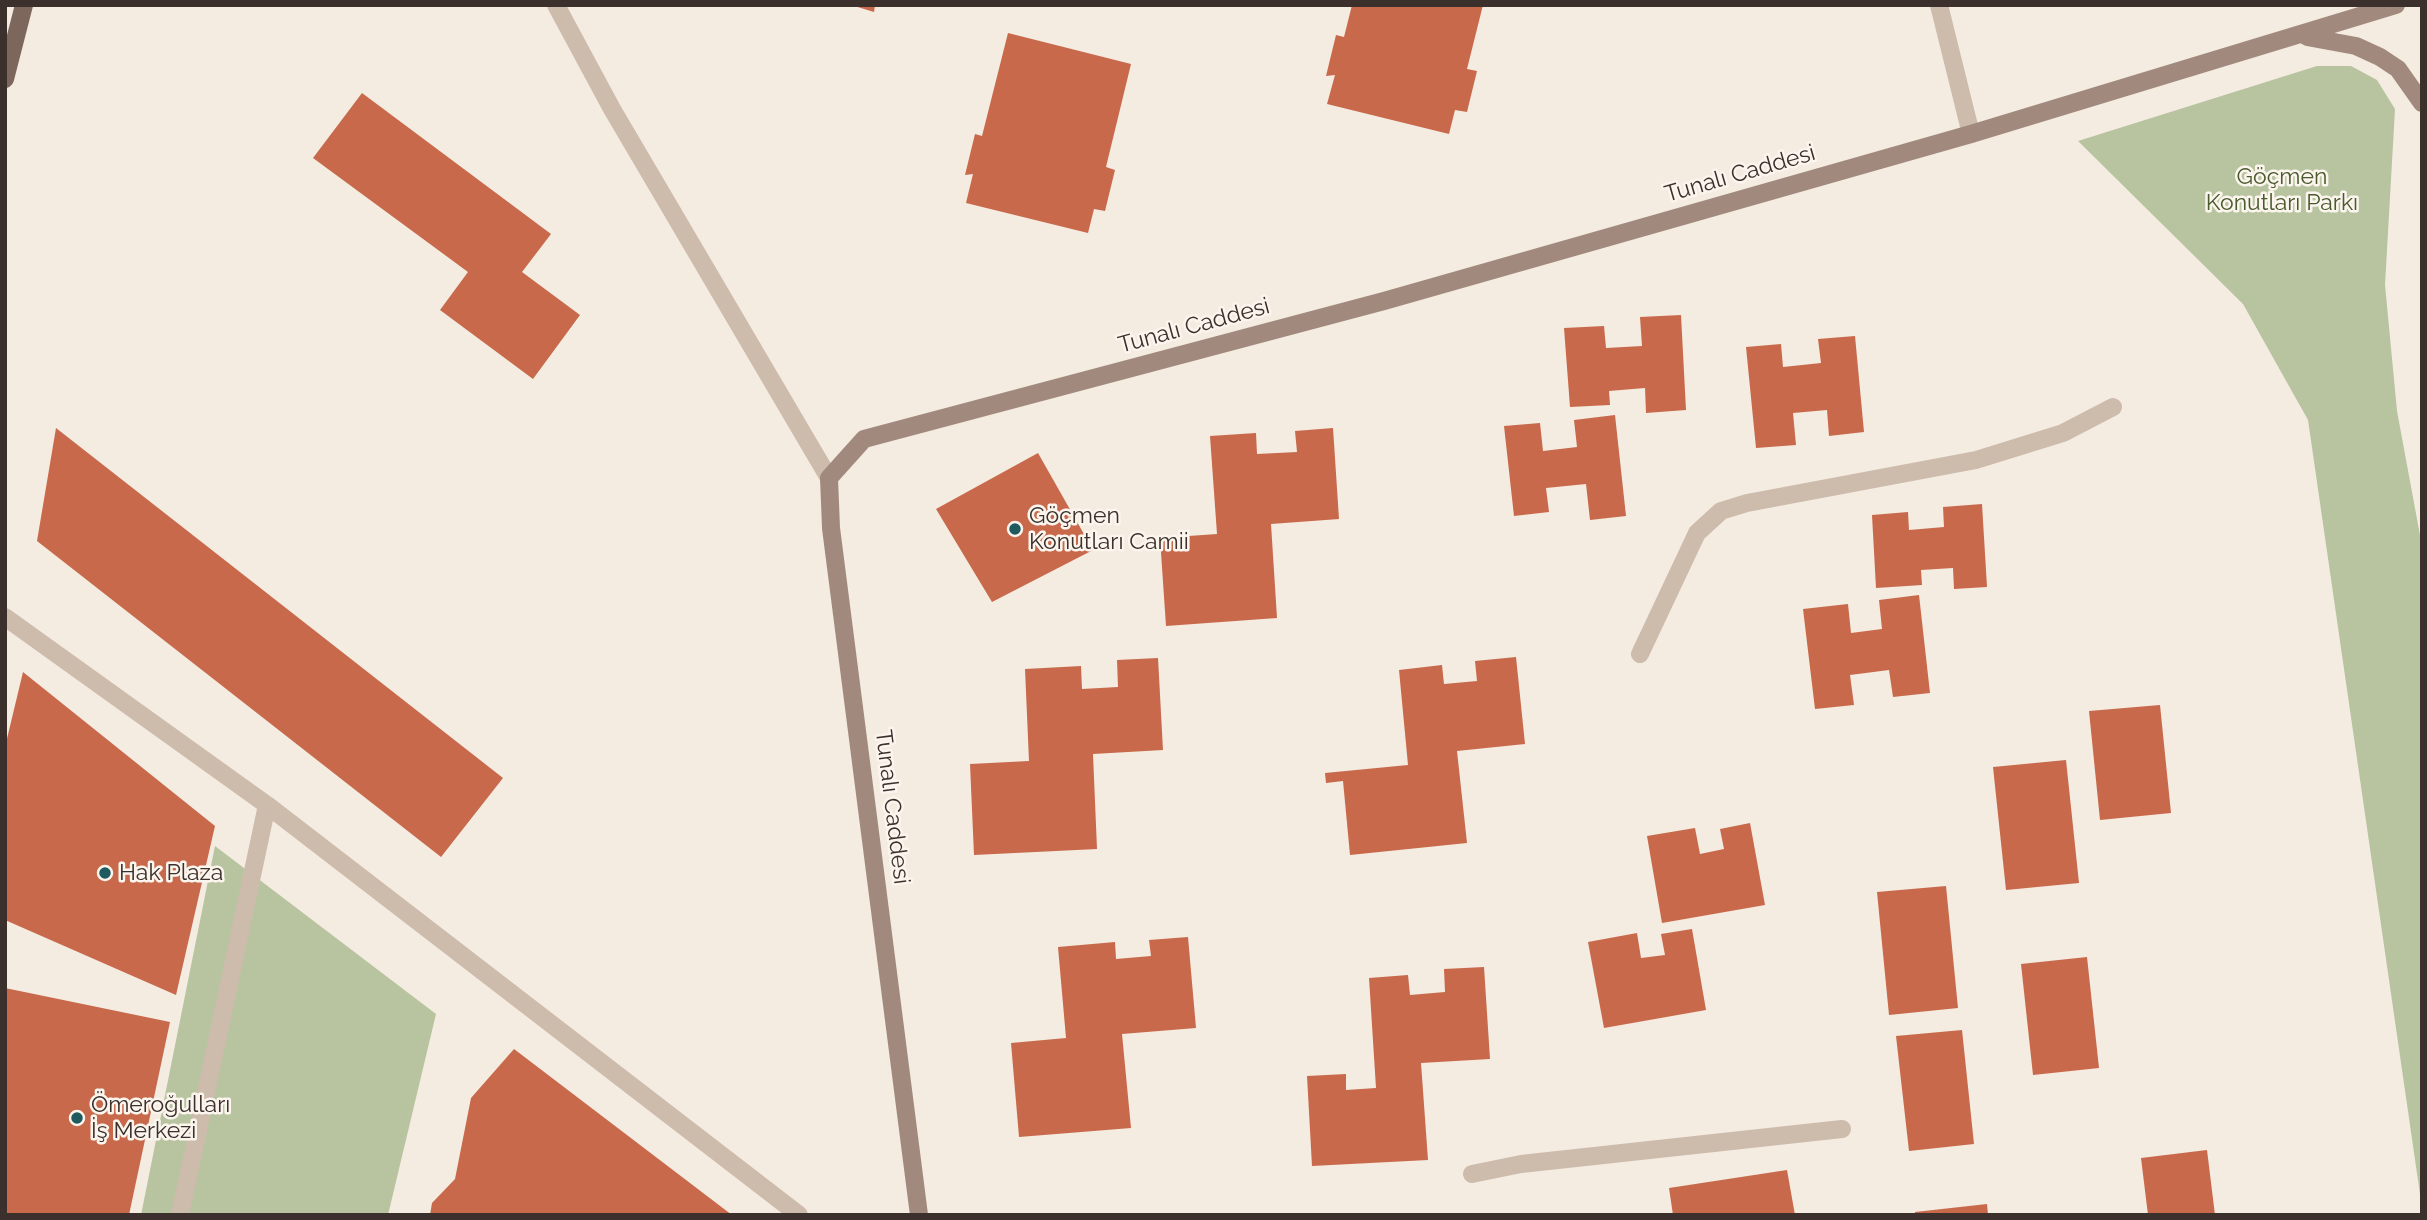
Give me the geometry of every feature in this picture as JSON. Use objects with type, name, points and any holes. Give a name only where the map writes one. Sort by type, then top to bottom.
[{"type":"main road","points":[[5,79],[24,5]]},
{"type":"street","points":[[556,5],[612,109],[829,478]]},
{"type":"street","points":[[1939,5],[1971,134]]},
{"type":"street","name":"Tunalı Caddesi","points":[[919,1215],[831,528],[829,478],[864,439],[1384,301],[1971,134],[2396,5]]},
{"type":"street","points":[[2300,36],[2356,46],[2380,57],[2398,69],[2422,103]]},
{"type":"street","points":[[1640,654],[1697,533],[1721,511],[1747,503],[1976,460],[2063,433],[2113,407]]},
{"type":"street","points":[[5,617],[267,805],[799,1215]]},
{"type":"street","points":[[180,1215],[267,805]]},
{"type":"street","points":[[1472,1174],[1521,1164],[1842,1129]]},
{"type":"green space","name":"Göçmen Konutları Parkı","points":[[2317,66],[2351,66],[2377,80],[2395,109],[2385,285],[2397,411],[2422,546],[2422,1208],[2308,420],[2243,304],[2078,141]]},
{"type":"green space","points":[[215,846],[436,1014],[388,1215],[141,1215]]},
{"type":"building","points":[[851,5],[875,5],[874,12]]},
{"type":"building","points":[[1352,5],[1483,5],[1467,69],[1477,71],[1467,112],[1455,110],[1449,134],[1327,104],[1335,75],[1326,76],[1336,35],[1344,37]]},
{"type":"building","points":[[1008,33],[1131,64],[1106,167],[1115,170],[1105,211],[1094,209],[1088,233],[966,203],[973,174],[965,175],[975,134],[982,136]]},
{"type":"building","points":[[362,93],[551,234],[522,272],[580,315],[533,379],[440,310],[468,272],[313,158]]},
{"type":"building","points":[[1681,315],[1686,410],[1646,413],[1645,388],[1609,391],[1610,405],[1570,407],[1564,328],[1604,326],[1606,348],[1642,346],[1640,317]]},
{"type":"building","points":[[1855,336],[1864,432],[1829,436],[1827,410],[1793,413],[1796,445],[1756,448],[1746,347],[1781,344],[1783,367],[1821,363],[1818,339]]},
{"type":"building","points":[[1615,415],[1626,516],[1590,520],[1586,484],[1546,488],[1549,512],[1514,516],[1504,426],[1540,423],[1543,451],[1577,447],[1574,420]]},
{"type":"building","points":[[56,428],[503,778],[441,857],[37,541]]},
{"type":"building","points":[[1333,428],[1339,519],[1271,524],[1277,618],[1166,626],[1160,538],[1217,534],[1210,436],[1256,433],[1257,454],[1297,452],[1295,431]]},
{"type":"building","name":"Göçmen Konutları Camii","points":[[1038,453],[1093,550],[992,602],[936,509]]},
{"type":"building","points":[[1982,504],[1987,587],[1954,589],[1953,568],[1921,570],[1922,585],[1876,588],[1872,515],[1908,512],[1909,530],[1944,527],[1943,507]]},
{"type":"building","points":[[1919,595],[1930,693],[1893,697],[1889,670],[1850,675],[1854,705],[1815,709],[1803,609],[1848,604],[1851,633],[1882,629],[1879,600]]},
{"type":"building","points":[[1516,657],[1525,744],[1457,751],[1467,843],[1350,855],[1343,781],[1326,783],[1325,773],[1408,765],[1399,670],[1442,665],[1444,684],[1477,681],[1475,661]]},
{"type":"building","points":[[1158,658],[1163,750],[1093,754],[1097,849],[974,855],[970,764],[1029,761],[1025,669],[1081,666],[1082,689],[1118,687],[1117,660]]},
{"type":"building","name":"Hak Plaza","points":[[23,672],[215,826],[176,995],[5,920],[5,747]]},
{"type":"building","points":[[2160,705],[2171,813],[2100,820],[2089,711]]},
{"type":"building","points":[[2066,760],[2079,883],[2006,890],[1993,767]]},
{"type":"building","points":[[1750,823],[1765,905],[1662,923],[1647,836],[1695,828],[1700,854],[1724,849],[1720,829]]},
{"type":"building","points":[[1946,886],[1958,1008],[1889,1015],[1877,892]]},
{"type":"building","points":[[1692,929],[1706,1010],[1604,1028],[1588,942],[1637,933],[1641,958],[1665,955],[1661,934]]},
{"type":"building","points":[[1188,937],[1196,1028],[1122,1034],[1131,1128],[1019,1137],[1011,1043],[1066,1038],[1058,947],[1115,942],[1116,959],[1151,956],[1149,940]]},
{"type":"building","points":[[2087,957],[2099,1068],[2033,1075],[2021,964]]},
{"type":"building","points":[[1484,967],[1490,1059],[1421,1063],[1428,1160],[1312,1166],[1307,1076],[1346,1074],[1346,1090],[1376,1088],[1369,978],[1408,975],[1410,995],[1445,992],[1444,969]]},
{"type":"building","name":"Ömeroğulları İş Merkezi","points":[[5,988],[170,1022],[129,1215],[5,1215]]},
{"type":"building","points":[[1962,1030],[1974,1144],[1909,1151],[1896,1036]]},
{"type":"building","points":[[514,1049],[732,1215],[430,1215],[432,1203],[455,1179],[471,1098]]},
{"type":"building","points":[[2207,1150],[2215,1215],[2148,1215],[2141,1158]]},
{"type":"building","points":[[1787,1170],[1795,1215],[1673,1215],[1669,1188]]},
{"type":"building","points":[[1987,1204],[1988,1215],[1915,1215],[1915,1212]]},
{"type":"place","name":"Göçmen Konutları Camii","points":[[1015,529]]},
{"type":"place","name":"Hak Plaza","points":[[105,873]]},
{"type":"place","name":"Ömeroğulları İş Merkezi","points":[[77,1118]]}]
